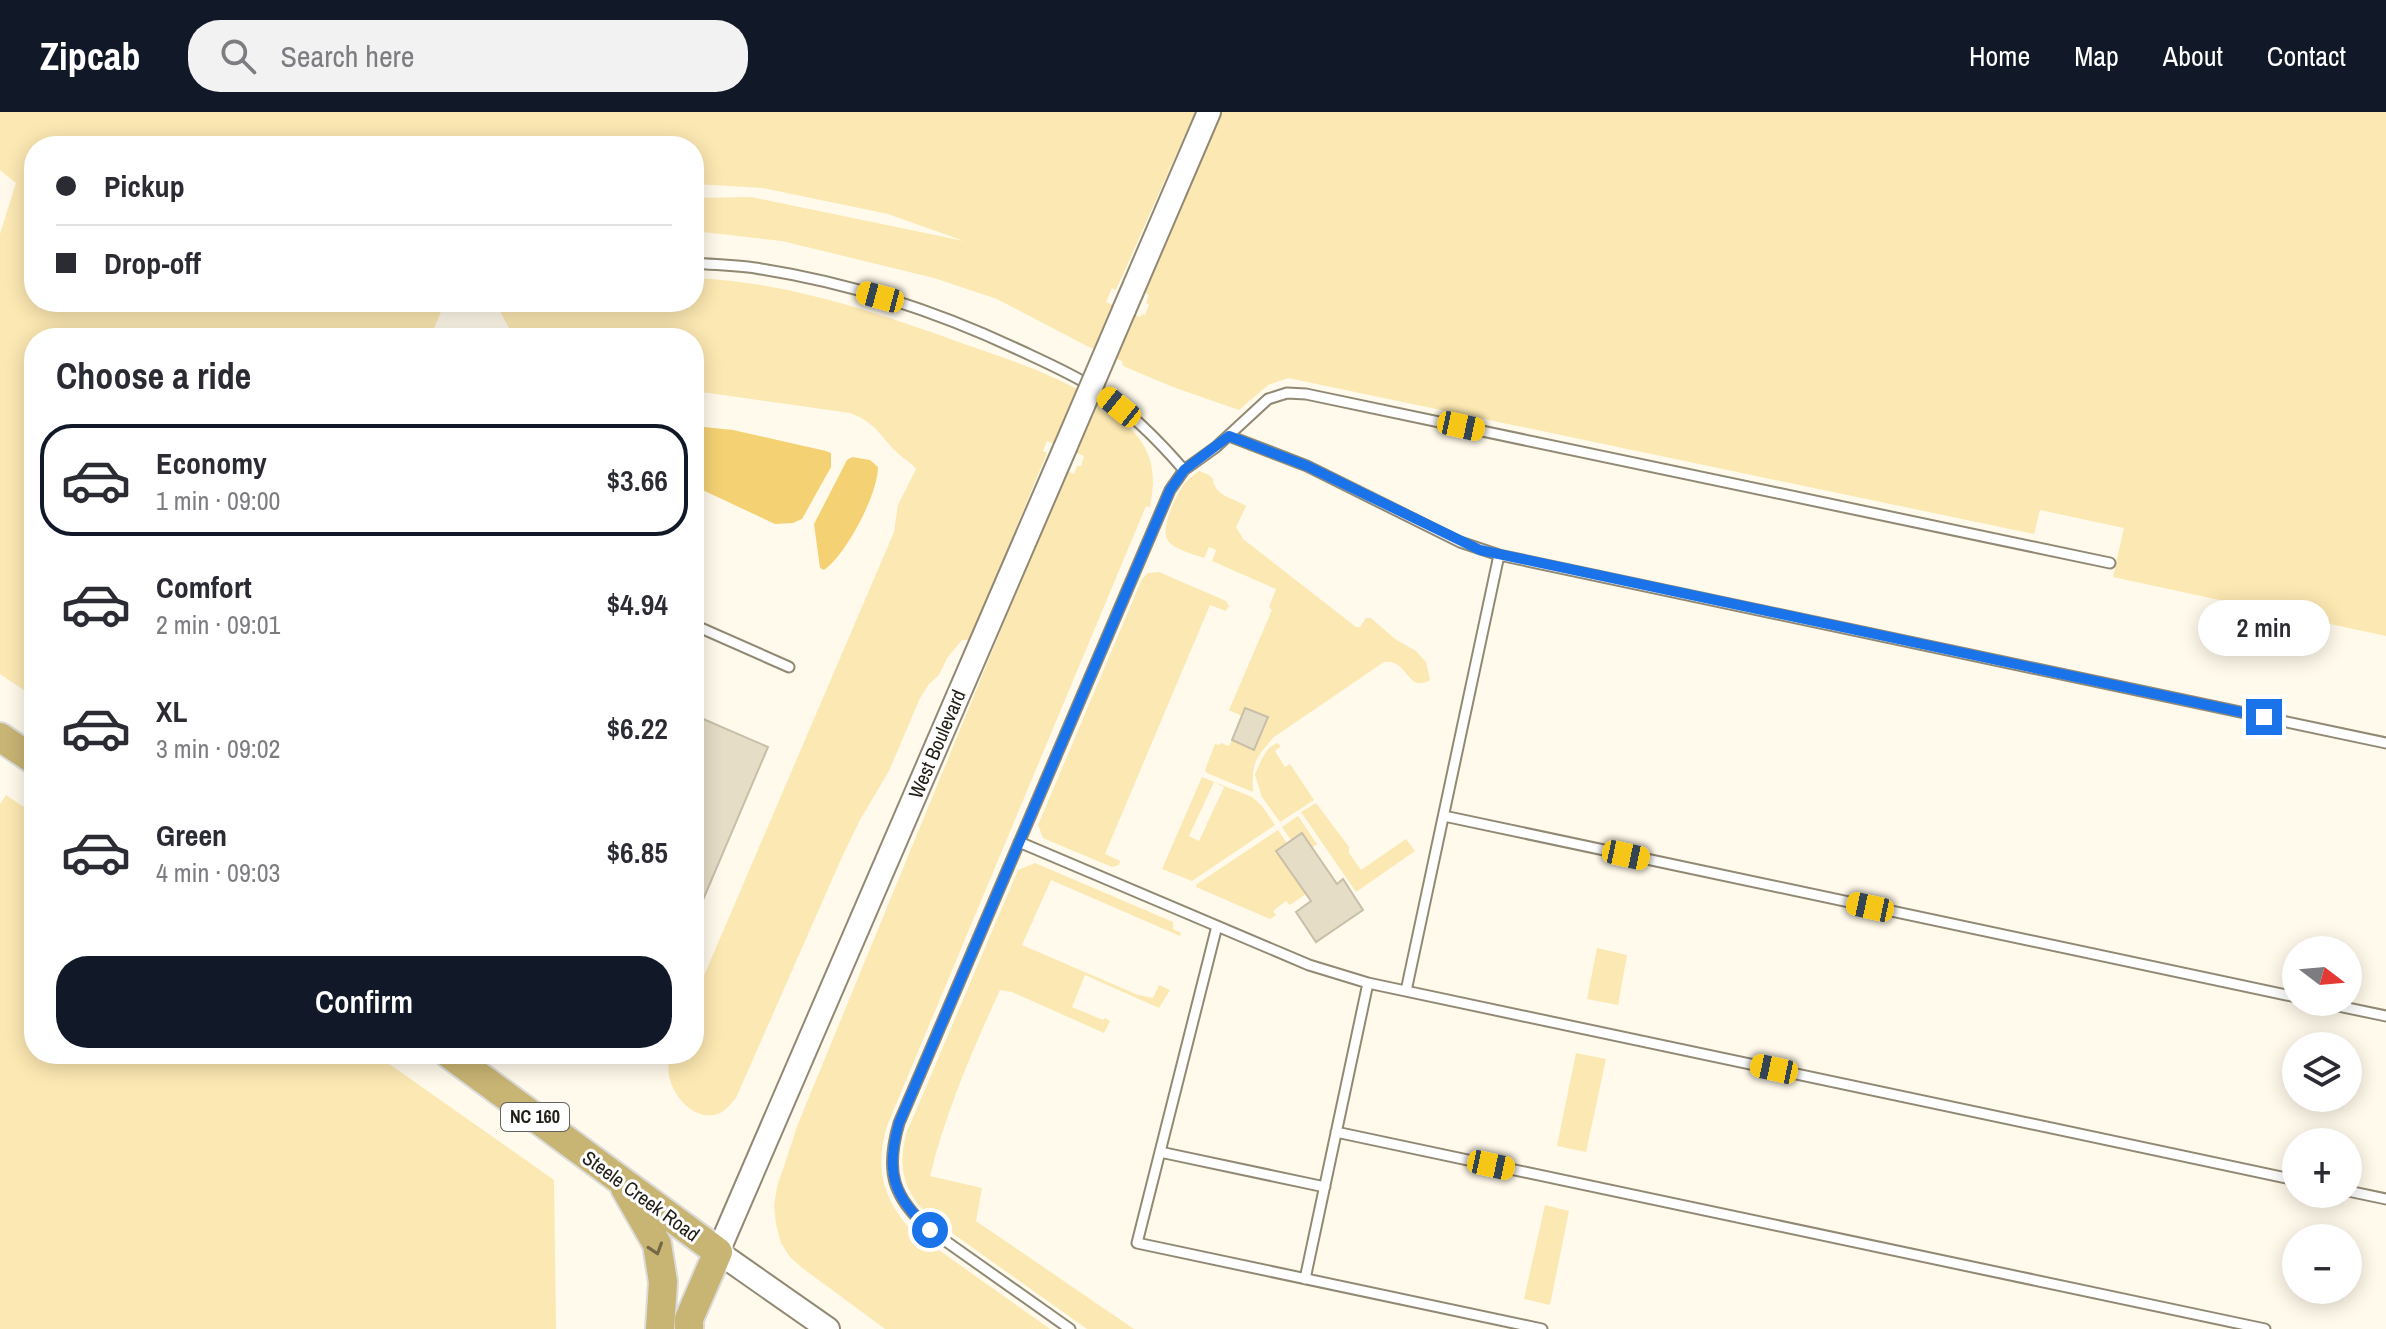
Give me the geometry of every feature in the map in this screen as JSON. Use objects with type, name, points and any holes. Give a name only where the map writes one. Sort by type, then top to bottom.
[{"type":"main road","points":[[0,737],[24,753]]},
{"type":"main road","name":"Steele Creek Road","points":[[463,1064],[718,1252]]},
{"type":"main road","points":[[620,1180],[657,1244],[663,1282],[660,1329]]},
{"type":"main road","points":[[686,1326],[718,1252]]},
{"type":"street","name":"West Boulevard","points":[[718,1252],[1209,112]]},
{"type":"street","points":[[718,1252],[828,1329]]},
{"type":"lane","points":[[704,264],[759,268],[830,283],[904,303],[985,334],[1073,375],[1101,392],[1164,447],[1184,470]]},
{"type":"lane","points":[[1070,1329],[930,1230],[911,1213],[899,1194],[893,1172],[892,1147],[899,1123],[1170,490],[1184,470],[1229,436],[1268,399],[1287,393],[1306,394],[2110,563]]},
{"type":"lane","points":[[1229,436],[1307,466],[1460,542],[1499,555],[2386,743]]},
{"type":"lane","points":[[1406,991],[1499,555]]},
{"type":"lane","points":[[704,629],[789,667]]},
{"type":"lane","points":[[1444,816],[2282,994]]},
{"type":"lane","points":[[1019,842],[1309,965],[1368,983],[2282,1177]]},
{"type":"lane","points":[[1217,926],[1137,1243],[1542,1329]]},
{"type":"lane","points":[[1305,1279],[1368,983]]},
{"type":"lane","points":[[2362,1011],[2386,1016]]},
{"type":"lane","points":[[1336,1132],[2265,1329]]},
{"type":"lane","points":[[1160,1152],[1325,1187]]},
{"type":"lane","points":[[2362,1194],[2386,1199]]},
{"type":"shaded area","points":[[0,112],[1195,112],[1116,290],[1112,288],[1106,302],[1140,317],[1145,315],[1149,305],[1146,303],[1149,295],[1145,293],[1221,112],[2386,112],[2386,636],[2113,577],[2124,528],[2040,510],[2034,534],[1288,378],[1268,385],[1239,410],[1123,366],[1122,361],[997,299],[934,278],[782,241],[704,232],[704,198],[751,197],[964,241],[888,214],[763,188],[704,185],[704,136],[24,136],[24,312],[441,312],[434,328],[24,328],[24,690],[0,674],[0,234],[16,183],[0,170]]},
{"type":"shaded area","points":[[704,279],[765,286],[903,322],[1056,378],[1115,414],[1145,447],[1153,475],[1150,507],[1146,506],[883,1141],[882,1169],[888,1195],[912,1231],[1050,1329],[885,1329],[790,1257],[781,1243],[774,1206],[777,1187],[798,1124],[1042,530],[1069,472],[1074,474],[1084,456],[1047,441],[1043,451],[1047,453],[972,635],[968,640],[962,640],[947,658],[939,675],[920,698],[889,771],[842,857],[736,1098],[722,1112],[700,1114],[681,1100],[674,1089],[669,1078],[668,1064],[704,1064],[704,976],[894,532],[898,505],[916,469],[873,426],[850,413],[704,392],[704,328],[509,328],[500,312],[704,312]]},
{"type":"shaded area","points":[[704,427],[733,430],[831,453],[831,467],[802,519],[775,524],[704,491]]},
{"type":"shaded area","points":[[852,457],[870,460],[878,467],[877,479],[867,508],[851,538],[824,570],[820,568],[814,524],[847,460]]},
{"type":"shaded area","points":[[1199,471],[1213,479],[1221,493],[1246,506],[1236,527],[1243,539],[1356,627],[1360,627],[1366,618],[1371,618],[1395,639],[1416,651],[1426,662],[1430,680],[1416,683],[1398,665],[1384,662],[1274,737],[1256,762],[1253,792],[1205,770],[1215,744],[1229,746],[1232,740],[1254,750],[1267,718],[1246,708],[1242,716],[1229,710],[1272,610],[1269,607],[1276,589],[1212,561],[1216,550],[1209,547],[1204,558],[1180,550],[1169,542],[1166,530],[1173,505],[1184,484]]},
{"type":"shaded area","points":[[1159,572],[1226,601],[1229,606],[1226,611],[1210,605],[1105,854],[1120,861],[1119,865],[1112,867],[1043,838],[1038,825],[1142,579],[1148,573]]},
{"type":"shaded area","points":[[1277,743],[1281,746],[1275,751],[1285,767],[1290,764],[1314,800],[1280,822],[1262,797],[1255,775],[1266,752]]},
{"type":"shaded area","points":[[1202,777],[1252,797],[1275,825],[1192,881],[1162,869]],"holes":[[[1214,782],[1224,787],[1199,841],[1189,836]]]},
{"type":"shaded area","points":[[6,795],[24,807],[24,1064],[389,1064],[554,1180],[556,1329],[0,1329],[0,804]]},
{"type":"shaded area","points":[[1316,803],[1349,847],[1349,853],[1361,870],[1406,839],[1415,851],[1356,892],[1301,812]]},
{"type":"shaded area","points":[[1298,816],[1317,844],[1312,848],[1302,833],[1291,840],[1282,827]]},
{"type":"shaded area","points":[[1278,830],[1287,843],[1276,851],[1306,894],[1290,905],[1286,901],[1273,911],[1276,915],[1270,919],[1196,887],[1197,884]]},
{"type":"shaded area","points":[[1035,863],[1173,922],[1173,929],[1181,933],[1180,936],[1051,880],[1022,945],[1138,995],[1153,998],[1159,985],[1170,990],[1159,1008],[1085,975],[1072,1007],[1110,1021],[1104,1033],[1012,992],[1000,990],[960,1082],[930,1176],[982,1188],[976,1221],[1134,1329],[1087,1329],[935,1221],[910,1193],[903,1172],[906,1134],[1018,870]]},
{"type":"shaded area","points":[[1597,948],[1627,955],[1618,1005],[1587,999]]},
{"type":"shaded area","points":[[1576,1053],[1606,1059],[1586,1152],[1557,1146]]},
{"type":"shaded area","points":[[1545,1205],[1569,1211],[1550,1305],[1524,1299]]},
{"type":"building","points":[[1245,708],[1268,717],[1254,750],[1232,740]]},
{"type":"building","points":[[704,719],[768,747],[704,897]]},
{"type":"building","points":[[1302,833],[1337,884],[1343,879],[1363,910],[1316,942],[1296,912],[1311,901],[1276,851]]},
{"type":"route","points":[[930,1230],[911,1213],[899,1194],[893,1172],[892,1147],[899,1123],[1170,490],[1177,476],[1229,436],[1307,466],[1480,550],[2264,717]]}]
